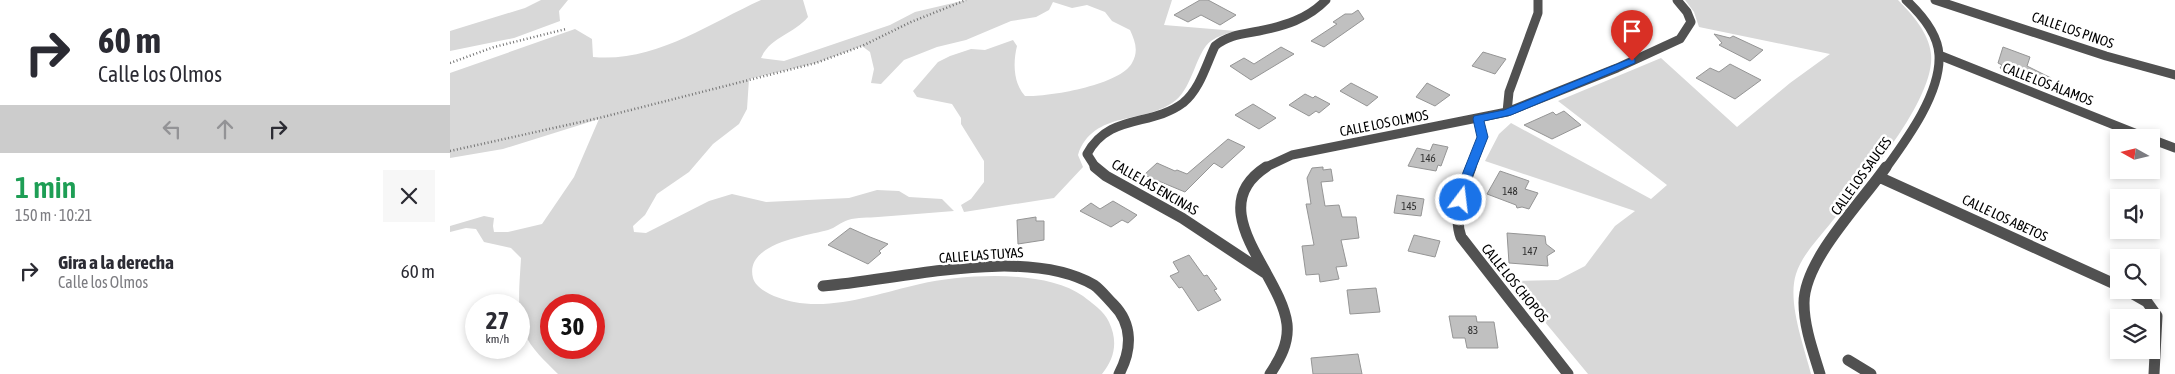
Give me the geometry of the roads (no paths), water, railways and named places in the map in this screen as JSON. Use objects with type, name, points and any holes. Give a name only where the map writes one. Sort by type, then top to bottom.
[{"type":"street","name":"CALLE LAS ENCINAS","points":[[1266,273],[1190,223],[1106,176],[1095,168],[1087,154],[1089,146],[1096,138],[1109,129],[1173,109],[1184,102],[1194,90],[1215,46],[1220,41],[1290,23],[1322,5],[1326,0]]},
{"type":"street","points":[[1507,112],[1509,92],[1538,13],[1538,0]]},
{"type":"street","name":"CALLE LOS OLMOS","points":[[1270,374],[1281,358],[1288,328],[1283,308],[1243,229],[1239,202],[1243,191],[1251,180],[1267,165],[1292,155],[1507,112],[1616,68],[1680,39],[1690,22],[1687,12],[1677,0]]},
{"type":"street","name":"CALLE LOS SAUCES","points":[[1820,374],[1804,298],[1806,282],[1811,269],[1879,177],[1928,102],[1935,81],[1939,55],[1929,28],[1906,0]]},
{"type":"street","name":"CALLE LOS PINOS","points":[[1935,0],[2106,56],[2175,75]]},
{"type":"street","name":"CALLE LOS ÁLAMOS","points":[[1939,55],[2124,129]]},
{"type":"street","name":"CALLE LOS CHOPOS","points":[[1478,119],[1483,137],[1464,185],[1457,226],[1461,237],[1568,374]]},
{"type":"street","points":[[2160,142],[2175,148]]},
{"type":"street","name":"CALLE LOS ABETOS","points":[[1879,177],[2110,282]]},
{"type":"street","name":"CALLE LAS TUYAS","points":[[823,286],[846,286],[941,272],[1012,266],[1062,272],[1078,277],[1097,288],[1114,303],[1126,321],[1130,348],[1119,374]]},
{"type":"street","points":[[2142,299],[2147,302],[2157,316],[2154,374]]},
{"type":"street","points":[[1848,360],[1871,374]]}]
